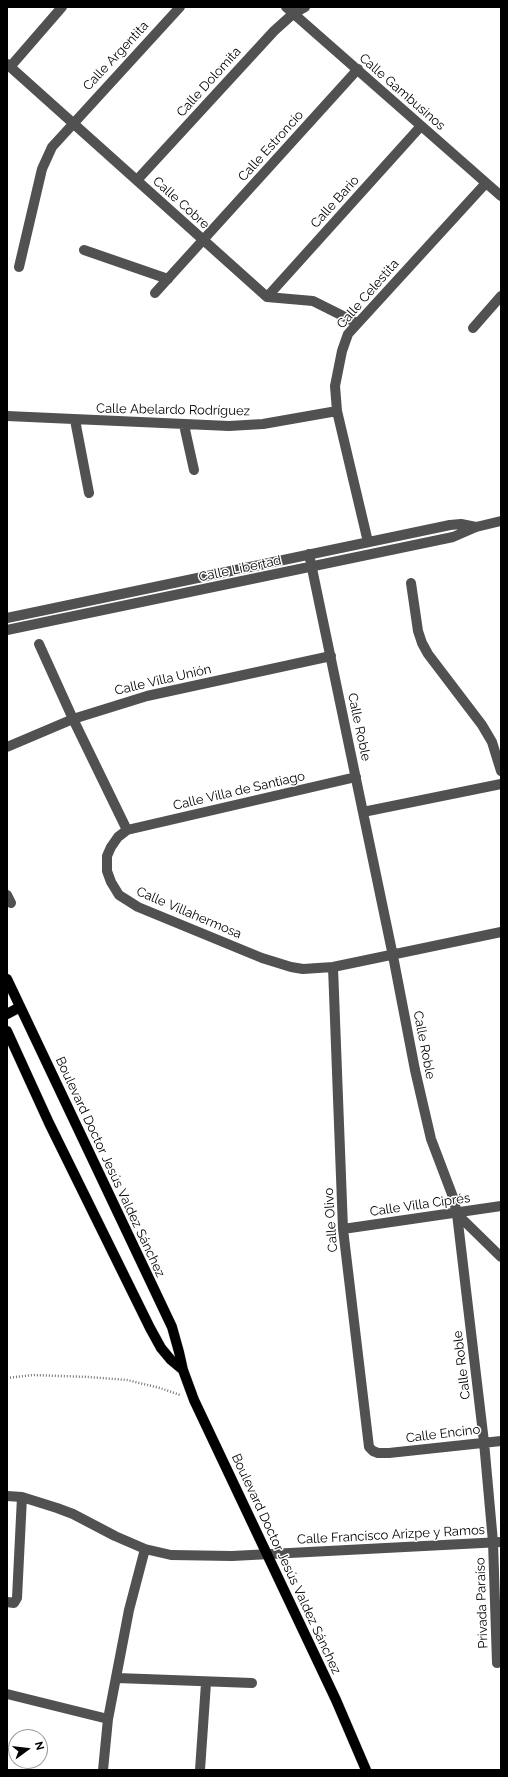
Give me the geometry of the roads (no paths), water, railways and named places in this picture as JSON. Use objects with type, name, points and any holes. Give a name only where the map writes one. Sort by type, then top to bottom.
[{"type":"main road","name":"Boulevard Doctor Jesús Valdez Sánchez","points":[[7,979],[172,1327],[183,1370],[194,1400],[336,1700],[366,1770]]},
{"type":"main road","points":[[7,1014],[20,1007]]},
{"type":"main road","name":"Boulevard Doctor Jesús Valdez Sánchez","points":[[7,1031],[49,1123],[150,1328],[161,1348],[171,1360],[183,1370]]},
{"type":"street","points":[[9,65],[62,7]]},
{"type":"street","name":"Calle Argentita","points":[[19,267],[42,169],[46,157],[57,139],[180,7]]},
{"type":"street","name":"Calle Dolomita","points":[[137,180],[274,31],[290,10],[305,7]]},
{"type":"street","name":"Calle Gambusinos","points":[[290,10],[501,196]]},
{"type":"street","name":"Calle Cobre","points":[[9,65],[267,296]]},
{"type":"street","name":"Calle Estroncio","points":[[155,293],[358,69]]},
{"type":"street","name":"Calle Bario","points":[[267,296],[422,126]]},
{"type":"street","name":"Calle Celestita","points":[[368,542],[337,411],[335,386],[342,351],[348,334],[486,183]]},
{"type":"street","points":[[84,250],[168,279]]},
{"type":"street","points":[[267,296],[314,301],[357,324]]},
{"type":"street","points":[[473,328],[501,296]]},
{"type":"street","name":"Calle Abelardo Rodríguez","points":[[7,416],[184,425],[247,426],[282,422],[337,411]]},
{"type":"street","points":[[75,420],[89,493]]},
{"type":"street","points":[[184,425],[194,470]]},
{"type":"street","name":"Calle Libertad","points":[[7,630],[453,537],[476,527],[501,521]]},
{"type":"street","name":"Calle Libertad","points":[[7,618],[450,525],[461,524],[476,527]]},
{"type":"street","name":"Calle Roble","points":[[309,554],[393,956],[415,1070],[431,1139],[453,1198],[457,1214],[497,1542]]},
{"type":"street","points":[[411,583],[418,630],[422,643],[428,654],[482,725],[492,742],[501,771]]},
{"type":"street","points":[[39,644],[73,719],[128,830]]},
{"type":"street","name":"Calle Villa Unión","points":[[7,747],[73,719],[147,696],[331,656]]},
{"type":"street","name":"Calle Villa de Santiago","points":[[128,830],[356,776]]},
{"type":"street","points":[[363,812],[501,784]]},
{"type":"street","name":"Calle Villahermosa","points":[[128,830],[118,838],[111,847],[107,863],[111,882],[120,895],[131,903],[262,958],[284,965],[312,970],[333,967],[393,956],[501,932]]},
{"type":"street","name":"Calle Olivo","points":[[333,967],[343,1229],[367,1438],[369,1447],[373,1451],[389,1453]]},
{"type":"street","name":"Calle Villa Ciprés","points":[[343,1229],[457,1214],[501,1206]]},
{"type":"street","points":[[457,1214],[501,1257]]},
{"type":"street","name":"Calle Encino","points":[[389,1453],[501,1441]]},
{"type":"street","name":"Calle Francisco Arizpe y Ramos","points":[[7,1496],[22,1497],[73,1514],[144,1549],[171,1555],[196,1556],[266,1554],[497,1542]]},
{"type":"street","points":[[7,1602],[14,1603],[17,1598],[22,1497]]},
{"type":"street","name":"Privada Paraíso","points":[[497,1542],[497,1663]]},
{"type":"street","points":[[103,1770],[108,1719],[130,1604],[144,1549]]},
{"type":"street","points":[[116,1678],[252,1684]]},
{"type":"street","points":[[200,1770],[206,1682]]},
{"type":"street","points":[[7,1694],[108,1719]]}]
